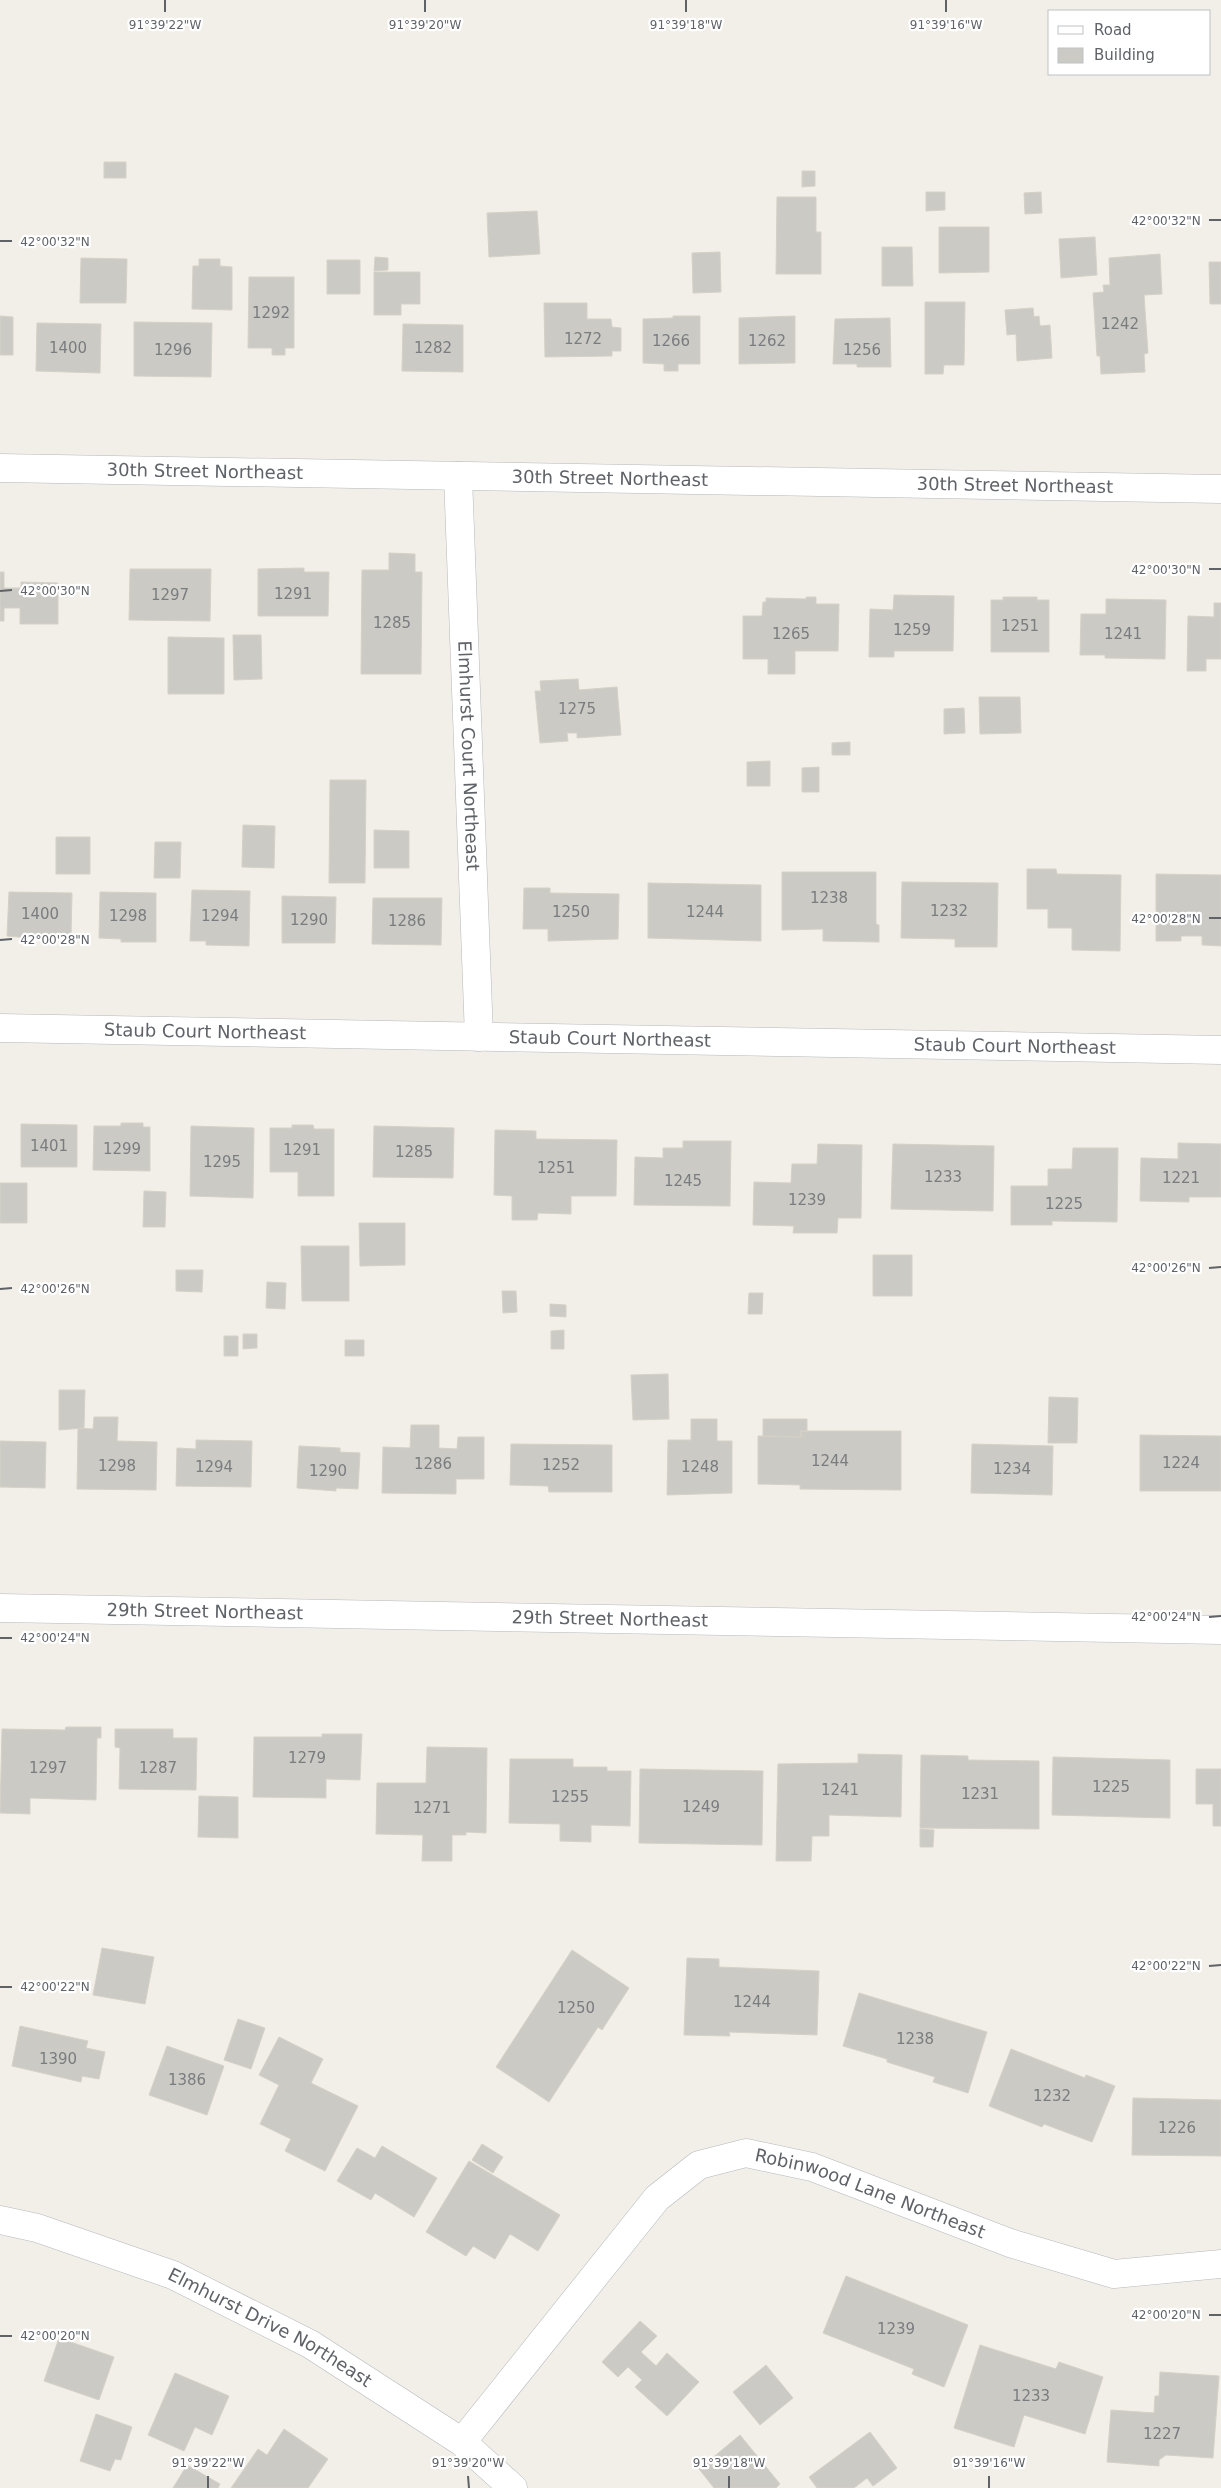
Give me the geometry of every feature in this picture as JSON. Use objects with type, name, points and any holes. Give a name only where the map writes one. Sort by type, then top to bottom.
[{"type":"street","name":"30th Street Northeast","points":[[0,468],[1221,489]]},
{"type":"street","name":"Elmhurst Court Northeast","points":[[458,476],[479,1037]]},
{"type":"street","name":"Staub Court Northeast","points":[[0,1028],[1221,1050]]},
{"type":"street","name":"29th Street Northeast","points":[[0,1608],[1221,1630]]},
{"type":"street","name":"Robinwood Lane Northeast","points":[[462,2442],[657,2198],[700,2165],[746,2153],[812,2168],[1010,2243],[1114,2274],[1221,2264]]},
{"type":"street","name":"Elmhurst Drive Northeast","points":[[0,2220],[36,2228],[173,2275],[310,2344],[462,2442],[513,2488]]},
{"type":"building","points":[[104,162],[126,162],[126,178],[104,178]]},
{"type":"building","points":[[802,171],[815,171],[815,186],[802,187]]},
{"type":"building","points":[[926,192],[945,192],[945,210],[926,211]]},
{"type":"building","points":[[1041,192],[1042,213],[1025,214],[1024,193]]},
{"type":"building","points":[[777,197],[816,197],[816,232],[821,232],[821,274],[776,274]]},
{"type":"building","points":[[537,211],[540,254],[489,257],[487,213]]},
{"type":"building","points":[[939,227],[989,227],[989,272],[939,273]]},
{"type":"building","points":[[1095,237],[1097,275],[1061,278],[1059,239]]},
{"type":"building","points":[[882,247],[912,247],[913,286],[882,286]]},
{"type":"building","points":[[720,252],[721,292],[693,293],[692,253]]},
{"type":"building","points":[[1160,254],[1162,294],[1144,295],[1148,353],[1144,354],[1145,372],[1101,374],[1100,356],[1097,356],[1093,293],[1104,292],[1103,285],[1110,285],[1109,258]]},
{"type":"building","points":[[375,257],[388,258],[388,270],[374,271]]},
{"type":"building","points":[[81,258],[127,259],[126,303],[80,303]]},
{"type":"building","points":[[199,259],[220,259],[220,266],[232,267],[232,310],[192,309],[193,266],[199,266]]},
{"type":"building","points":[[327,260],[360,260],[360,294],[327,294]]},
{"type":"building","points":[[1209,262],[1221,262],[1221,304],[1210,304]]},
{"type":"building","points":[[374,272],[420,272],[420,304],[401,304],[401,315],[374,315]]},
{"type":"building","points":[[249,277],[294,277],[294,348],[285,348],[285,355],[272,355],[272,348],[248,348]]},
{"type":"building","points":[[925,302],[965,302],[964,365],[944,365],[943,374],[925,374]]},
{"type":"building","points":[[544,303],[587,303],[587,319],[611,319],[612,327],[621,328],[621,351],[612,351],[612,356],[545,357]]},
{"type":"building","points":[[1033,308],[1034,317],[1039,316],[1040,326],[1050,325],[1052,358],[1017,361],[1016,334],[1007,335],[1005,310]]},
{"type":"building","points":[[0,316],[13,317],[13,355],[0,355]]},
{"type":"building","points":[[673,316],[700,316],[700,364],[678,364],[678,371],[664,371],[664,364],[643,363],[643,319],[673,318]]},
{"type":"building","points":[[795,316],[795,363],[739,364],[739,318]]},
{"type":"building","points":[[890,318],[891,367],[857,367],[857,364],[833,364],[835,319]]},
{"type":"building","points":[[134,322],[212,323],[211,377],[134,376]]},
{"type":"building","points":[[37,323],[101,324],[100,373],[36,371]]},
{"type":"building","points":[[403,324],[463,325],[463,372],[402,371]]},
{"type":"building","points":[[389,553],[415,554],[415,572],[422,572],[421,674],[361,674],[362,570],[389,570]]},
{"type":"building","points":[[304,568],[304,572],[329,572],[328,616],[258,616],[258,569]]},
{"type":"building","points":[[130,569],[211,569],[210,621],[129,620]]},
{"type":"building","points":[[0,572],[4,572],[4,588],[21,588],[21,582],[58,583],[58,624],[20,624],[20,608],[4,608],[4,621],[0,621]]},
{"type":"building","points":[[894,595],[954,596],[953,651],[894,651],[894,657],[869,657],[870,609],[893,610]]},
{"type":"building","points":[[806,597],[816,597],[816,604],[839,604],[838,651],[795,651],[795,674],[768,674],[768,659],[743,659],[743,616],[762,616],[763,602],[766,602],[766,598],[806,599]]},
{"type":"building","points":[[1003,597],[1037,597],[1037,600],[1049,600],[1049,652],[991,652],[991,600],[1003,600]]},
{"type":"building","points":[[1106,599],[1166,600],[1165,659],[1105,658],[1105,655],[1080,655],[1081,614],[1106,614]]},
{"type":"building","points":[[1214,603],[1221,603],[1221,659],[1206,659],[1206,671],[1187,671],[1188,616],[1214,617]]},
{"type":"building","points":[[233,635],[261,635],[262,679],[234,680]]},
{"type":"building","points":[[168,637],[224,638],[224,694],[168,694]]},
{"type":"building","points":[[578,679],[579,690],[617,687],[621,735],[577,738],[577,733],[567,733],[568,741],[540,743],[535,691],[541,691],[540,681]]},
{"type":"building","points":[[979,697],[1020,697],[1021,733],[980,734]]},
{"type":"building","points":[[964,708],[965,733],[944,734],[944,709]]},
{"type":"building","points":[[850,742],[850,755],[832,755],[832,743]]},
{"type":"building","points":[[770,761],[770,786],[747,786],[747,762]]},
{"type":"building","points":[[819,767],[819,792],[802,792],[802,768]]},
{"type":"building","points":[[330,780],[366,780],[365,883],[329,883]]},
{"type":"building","points":[[243,825],[275,826],[274,868],[242,867]]},
{"type":"building","points":[[374,830],[409,831],[409,868],[374,868]]},
{"type":"building","points":[[56,837],[90,837],[90,874],[56,874]]},
{"type":"building","points":[[155,842],[181,842],[180,878],[154,878]]},
{"type":"building","points":[[1027,869],[1056,869],[1057,874],[1121,875],[1120,951],[1072,950],[1072,928],[1048,928],[1048,909],[1027,909]]},
{"type":"building","points":[[782,872],[876,872],[876,924],[879,925],[879,942],[823,941],[823,929],[782,930]]},
{"type":"building","points":[[1156,874],[1221,875],[1221,946],[1202,945],[1202,936],[1181,936],[1181,941],[1156,941]]},
{"type":"building","points":[[902,882],[998,883],[997,947],[955,947],[955,939],[901,938]]},
{"type":"building","points":[[648,883],[761,885],[761,941],[648,938]]},
{"type":"building","points":[[524,888],[550,888],[550,893],[619,894],[618,939],[548,941],[548,929],[523,929]]},
{"type":"building","points":[[192,890],[250,891],[249,946],[206,945],[206,941],[190,941]]},
{"type":"building","points":[[9,892],[72,893],[71,936],[51,936],[51,940],[7,936]]},
{"type":"building","points":[[100,892],[156,893],[156,942],[121,942],[121,939],[99,938]]},
{"type":"building","points":[[282,896],[336,897],[335,943],[282,943]]},
{"type":"building","points":[[373,898],[442,898],[441,945],[372,944]]},
{"type":"building","points":[[121,1123],[143,1123],[143,1127],[150,1127],[150,1171],[93,1170],[94,1126],[121,1126]]},
{"type":"building","points":[[21,1124],[77,1125],[77,1167],[21,1167]]},
{"type":"building","points":[[292,1125],[313,1125],[314,1129],[334,1129],[334,1196],[298,1196],[298,1172],[270,1172],[270,1128],[292,1128]]},
{"type":"building","points":[[191,1126],[254,1128],[253,1198],[190,1196]]},
{"type":"building","points":[[374,1126],[454,1128],[453,1178],[373,1177]]},
{"type":"building","points":[[495,1130],[536,1131],[536,1139],[617,1140],[616,1196],[571,1196],[571,1214],[538,1213],[537,1220],[512,1220],[512,1196],[494,1195]]},
{"type":"building","points":[[683,1141],[731,1141],[730,1206],[634,1205],[635,1157],[663,1158],[663,1148],[683,1148]]},
{"type":"building","points":[[1178,1143],[1221,1144],[1221,1197],[1189,1197],[1189,1202],[1140,1201],[1141,1158],[1178,1159]]},
{"type":"building","points":[[818,1144],[862,1145],[861,1218],[838,1218],[837,1233],[793,1233],[794,1226],[753,1225],[754,1182],[791,1183],[792,1164],[817,1164]]},
{"type":"building","points":[[893,1144],[994,1146],[993,1211],[891,1209]]},
{"type":"building","points":[[1073,1148],[1118,1148],[1117,1222],[1052,1221],[1052,1225],[1011,1225],[1011,1186],[1048,1186],[1048,1169],[1072,1169]]},
{"type":"building","points":[[0,1183],[27,1183],[27,1223],[0,1223]]},
{"type":"building","points":[[144,1191],[166,1192],[165,1227],[143,1227]]},
{"type":"building","points":[[359,1223],[405,1223],[405,1265],[360,1266]]},
{"type":"building","points":[[301,1246],[349,1246],[349,1301],[302,1301]]},
{"type":"building","points":[[873,1255],[912,1255],[912,1296],[873,1296]]},
{"type":"building","points":[[176,1270],[203,1270],[202,1292],[176,1291]]},
{"type":"building","points":[[267,1282],[286,1283],[285,1309],[266,1308]]},
{"type":"building","points":[[502,1291],[516,1291],[517,1312],[503,1313]]},
{"type":"building","points":[[749,1293],[763,1293],[762,1314],[748,1314]]},
{"type":"building","points":[[550,1304],[566,1305],[566,1317],[550,1316]]},
{"type":"building","points":[[564,1330],[564,1349],[551,1349],[551,1331]]},
{"type":"building","points":[[243,1334],[257,1334],[257,1348],[243,1349]]},
{"type":"building","points":[[224,1336],[238,1336],[238,1356],[224,1356]]},
{"type":"building","points":[[345,1340],[364,1340],[364,1356],[345,1356]]},
{"type":"building","points":[[668,1374],[669,1419],[633,1420],[631,1375]]},
{"type":"building","points":[[59,1390],[85,1390],[84,1428],[59,1430]]},
{"type":"building","points":[[1049,1397],[1078,1398],[1077,1443],[1048,1443]]},
{"type":"building","points":[[94,1417],[118,1417],[117,1441],[157,1442],[156,1490],[77,1489],[78,1428],[93,1429]]},
{"type":"building","points":[[691,1419],[717,1419],[717,1441],[732,1441],[732,1493],[667,1495],[668,1440],[691,1440]]},
{"type":"building","points":[[763,1419],[807,1419],[807,1431],[801,1431],[801,1437],[763,1436]]},
{"type":"building","points":[[411,1425],[439,1425],[439,1448],[457,1449],[458,1437],[484,1437],[484,1479],[456,1479],[456,1494],[382,1493],[383,1447],[410,1448]]},
{"type":"building","points":[[801,1431],[901,1431],[901,1490],[800,1489],[800,1485],[758,1484],[758,1436],[801,1437]]},
{"type":"building","points":[[1140,1435],[1221,1436],[1221,1491],[1140,1491]]},
{"type":"building","points":[[196,1440],[252,1441],[251,1487],[176,1486],[177,1448],[196,1449]]},
{"type":"building","points":[[0,1441],[46,1442],[45,1488],[0,1487]]},
{"type":"building","points":[[511,1444],[612,1445],[612,1492],[549,1492],[548,1486],[510,1485]]},
{"type":"building","points":[[972,1444],[1053,1446],[1052,1495],[971,1493]]},
{"type":"building","points":[[299,1446],[340,1448],[340,1452],[360,1453],[358,1489],[336,1488],[336,1491],[297,1488]]},
{"type":"building","points":[[66,1727],[101,1727],[101,1738],[97,1738],[96,1800],[30,1798],[30,1814],[0,1813],[2,1729],[65,1730]]},
{"type":"building","points":[[115,1729],[173,1729],[173,1738],[197,1738],[196,1790],[119,1789],[120,1748],[115,1747]]},
{"type":"building","points":[[322,1734],[362,1734],[360,1780],[326,1779],[326,1798],[253,1797],[254,1737],[322,1737]]},
{"type":"building","points":[[427,1747],[487,1748],[486,1833],[466,1832],[466,1835],[452,1835],[452,1861],[422,1861],[423,1835],[376,1834],[377,1783],[426,1783]]},
{"type":"building","points":[[858,1754],[902,1755],[901,1817],[829,1815],[829,1836],[812,1836],[811,1861],[776,1861],[778,1764],[858,1763]]},
{"type":"building","points":[[921,1755],[968,1756],[968,1760],[1039,1761],[1039,1829],[920,1828]]},
{"type":"building","points":[[1053,1757],[1170,1760],[1170,1818],[1052,1815]]},
{"type":"building","points":[[510,1759],[573,1759],[573,1767],[607,1767],[607,1771],[631,1771],[630,1826],[591,1825],[591,1842],[560,1841],[560,1824],[509,1823]]},
{"type":"building","points":[[640,1769],[763,1771],[762,1845],[639,1843]]},
{"type":"building","points":[[1196,1769],[1221,1769],[1221,1826],[1213,1826],[1213,1804],[1196,1804]]},
{"type":"building","points":[[199,1796],[238,1797],[238,1838],[198,1837]]},
{"type":"building","points":[[920,1829],[934,1830],[933,1847],[920,1847]]},
{"type":"building","points":[[102,1948],[154,1957],[145,2004],[93,1995]]},
{"type":"building","points":[[572,1950],[629,1988],[602,2030],[598,2027],[549,2102],[496,2067]]},
{"type":"building","points":[[687,1958],[719,1959],[719,1967],[819,1971],[817,2035],[729,2032],[730,2036],[684,2035]]},
{"type":"building","points":[[859,1993],[987,2032],[968,2093],[933,2082],[935,2077],[887,2062],[887,2059],[843,2046]]},
{"type":"building","points":[[238,2019],[265,2028],[251,2069],[224,2060]]},
{"type":"building","points":[[20,2026],[88,2041],[86,2048],[105,2052],[99,2079],[82,2076],[81,2082],[12,2066]]},
{"type":"building","points":[[279,2037],[323,2059],[311,2083],[358,2106],[325,2171],[285,2151],[291,2139],[260,2124],[279,2085],[259,2075]]},
{"type":"building","points":[[167,2046],[224,2066],[207,2115],[149,2095]]},
{"type":"building","points":[[1011,2049],[1085,2078],[1086,2075],[1115,2086],[1092,2142],[1044,2124],[1042,2127],[989,2106]]},
{"type":"building","points":[[1133,2098],[1221,2100],[1221,2156],[1132,2155]]},
{"type":"building","points":[[482,2144],[503,2157],[493,2173],[472,2160]]},
{"type":"building","points":[[382,2146],[437,2178],[414,2217],[375,2193],[371,2200],[337,2181],[357,2148],[375,2158]]},
{"type":"building","points":[[469,2161],[560,2215],[538,2251],[510,2234],[495,2259],[473,2246],[466,2256],[426,2232]]},
{"type":"building","points":[[846,2276],[968,2325],[944,2387],[912,2374],[914,2369],[823,2333]]},
{"type":"building","points":[[640,2321],[657,2336],[641,2352],[656,2366],[667,2353],[699,2382],[667,2416],[635,2387],[642,2380],[628,2367],[618,2377],[602,2362]]},
{"type":"building","points":[[59,2338],[114,2357],[99,2400],[44,2381]]},
{"type":"building","points":[[980,2345],[1056,2369],[1059,2362],[1103,2377],[1085,2434],[1024,2415],[1014,2447],[954,2428]]},
{"type":"building","points":[[766,2365],[793,2398],[760,2425],[733,2392]]},
{"type":"building","points":[[1160,2372],[1219,2376],[1213,2458],[1166,2455],[1159,2460],[1159,2466],[1107,2462],[1111,2410],[1154,2413],[1155,2396],[1159,2396]]},
{"type":"building","points":[[175,2373],[229,2396],[212,2435],[195,2427],[184,2451],[148,2435]]},
{"type":"building","points":[[96,2414],[132,2427],[121,2460],[115,2459],[110,2471],[80,2461]]},
{"type":"building","points":[[284,2429],[328,2459],[308,2488],[231,2488],[258,2449],[267,2455]]},
{"type":"building","points":[[870,2432],[897,2468],[873,2486],[867,2478],[854,2488],[817,2488],[809,2477]]},
{"type":"building","points":[[740,2435],[780,2484],[776,2488],[714,2488],[699,2469]]},
{"type":"building","points":[[187,2465],[220,2484],[218,2488],[173,2488]]}]
